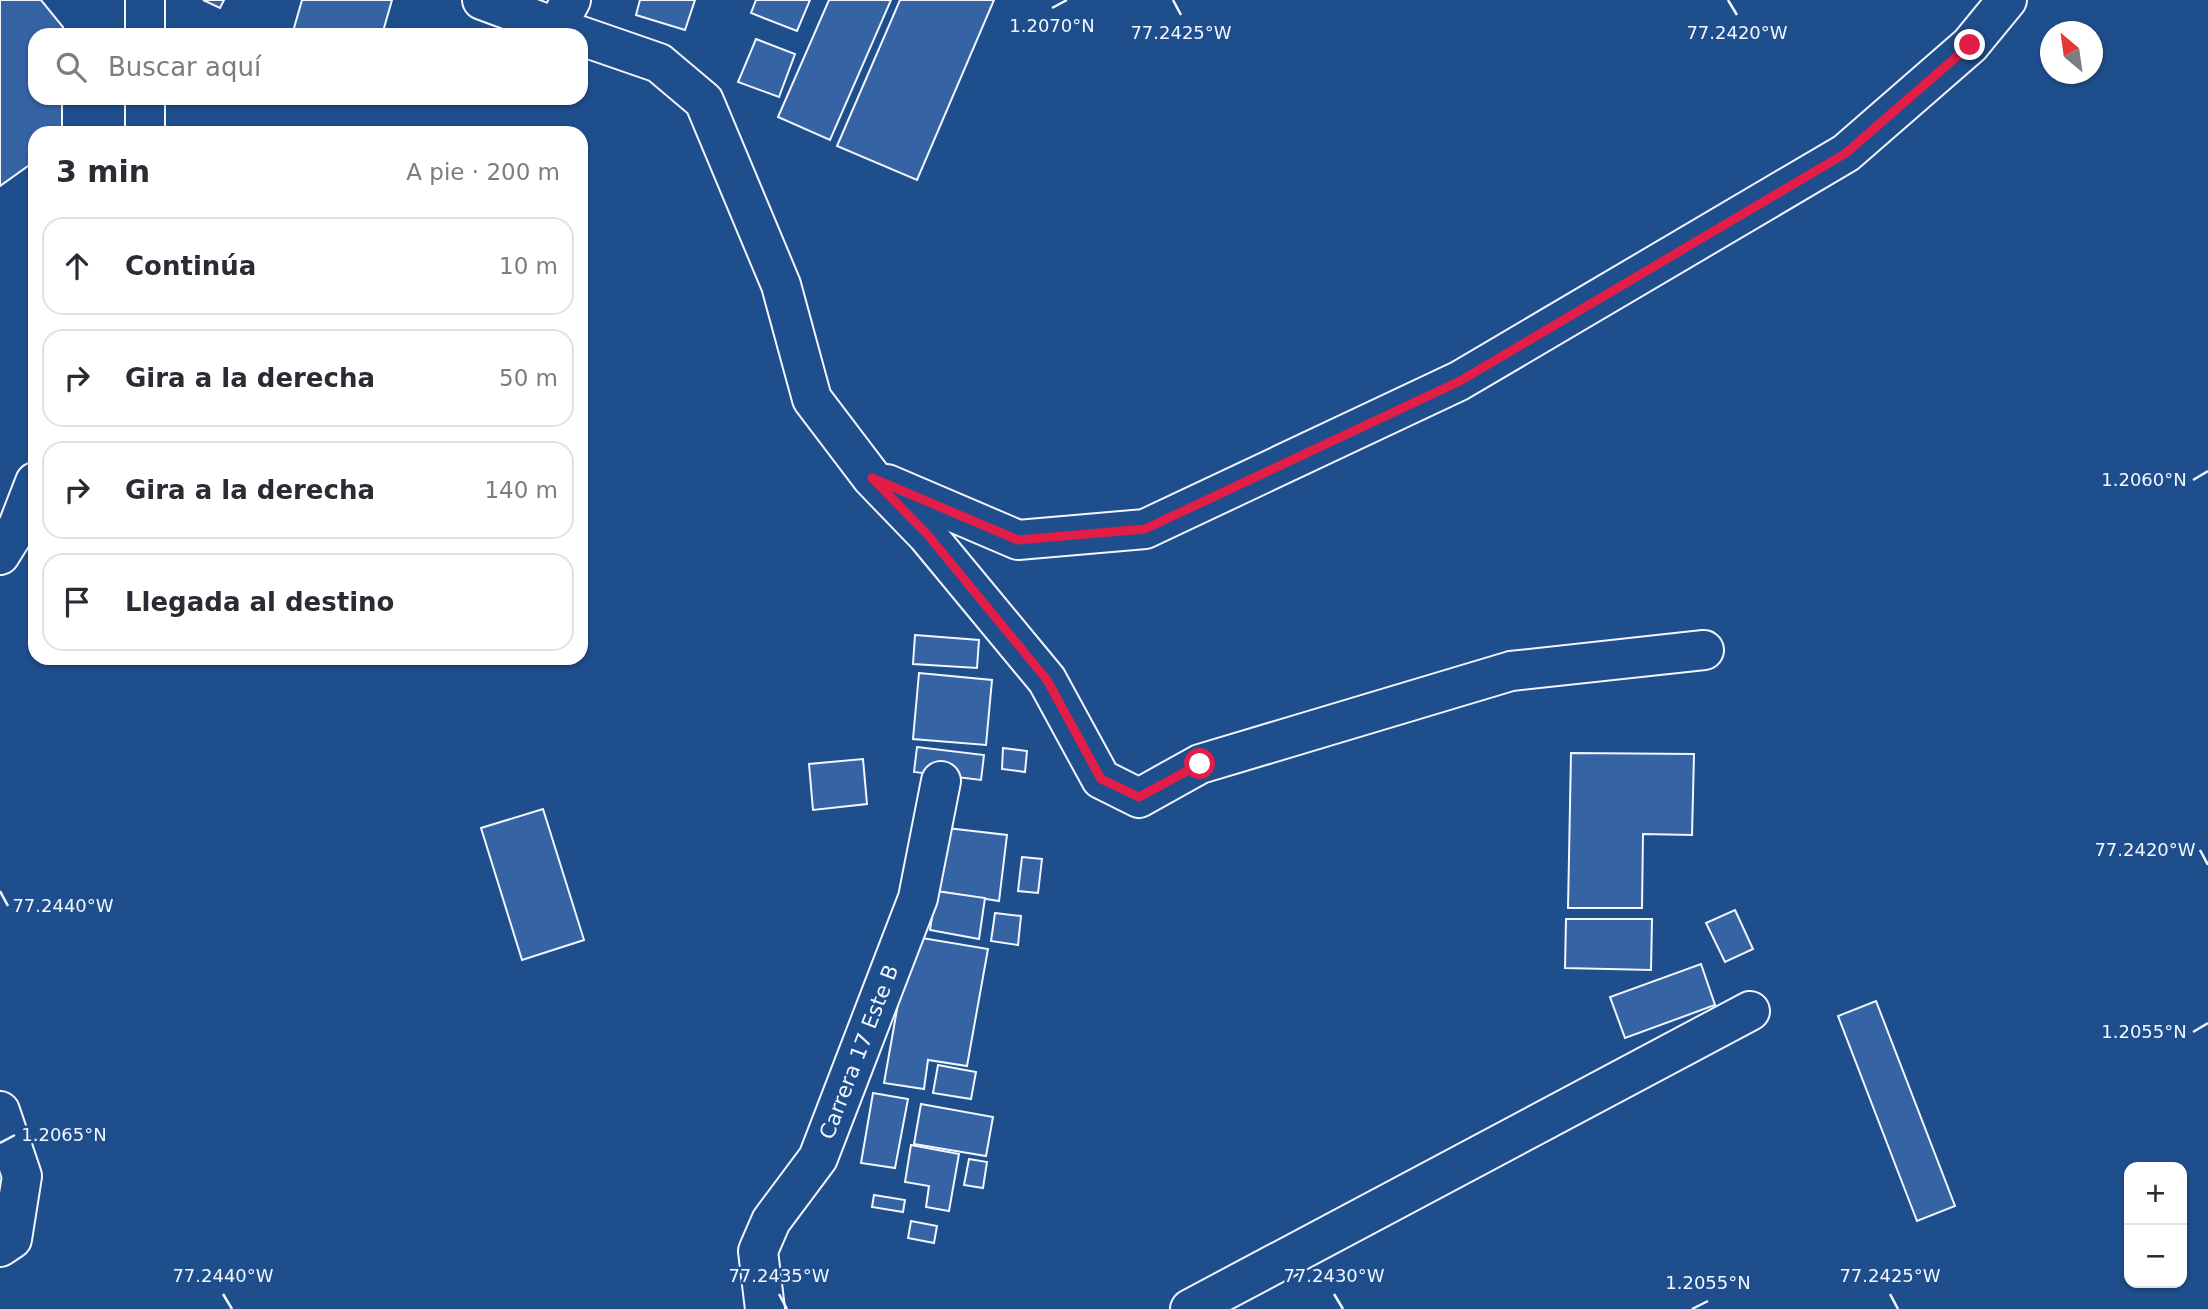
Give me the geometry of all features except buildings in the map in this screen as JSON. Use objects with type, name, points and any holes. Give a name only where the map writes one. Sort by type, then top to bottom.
[{"type":"street","points":[[145,0],[145,28]]},
{"type":"street","points":[[482,0],[571,25]]},
{"type":"street","points":[[872,478],[1018,540],[1145,529],[1460,381],[1846,153],[1970,45],[2007,0]]},
{"type":"street","points":[[588,32],[659,63],[704,101],[781,285],[812,400],[872,478],[927,534],[1047,680],[1101,779],[1139,797],[1200,764],[1511,671],[1704,650]]},
{"type":"street","points":[[145,105],[145,126]]},
{"type":"street","points":[[0,555],[18,526],[28,500]]},
{"type":"street","name":"Carrera 17 Este B","points":[[765,1309],[758,1251],[771,1221],[818,1158],[918,898],[941,780]]},
{"type":"street","points":[[1190,1309],[1750,1011]]},
{"type":"street","points":[[0,1111],[22,1176],[6,1243]]},
{"type":"route","points":[[1200,764],[1139,797],[1101,779],[1047,680],[927,534],[872,478],[1018,540],[1145,529],[1460,381],[1846,153],[1970,45]]}]
